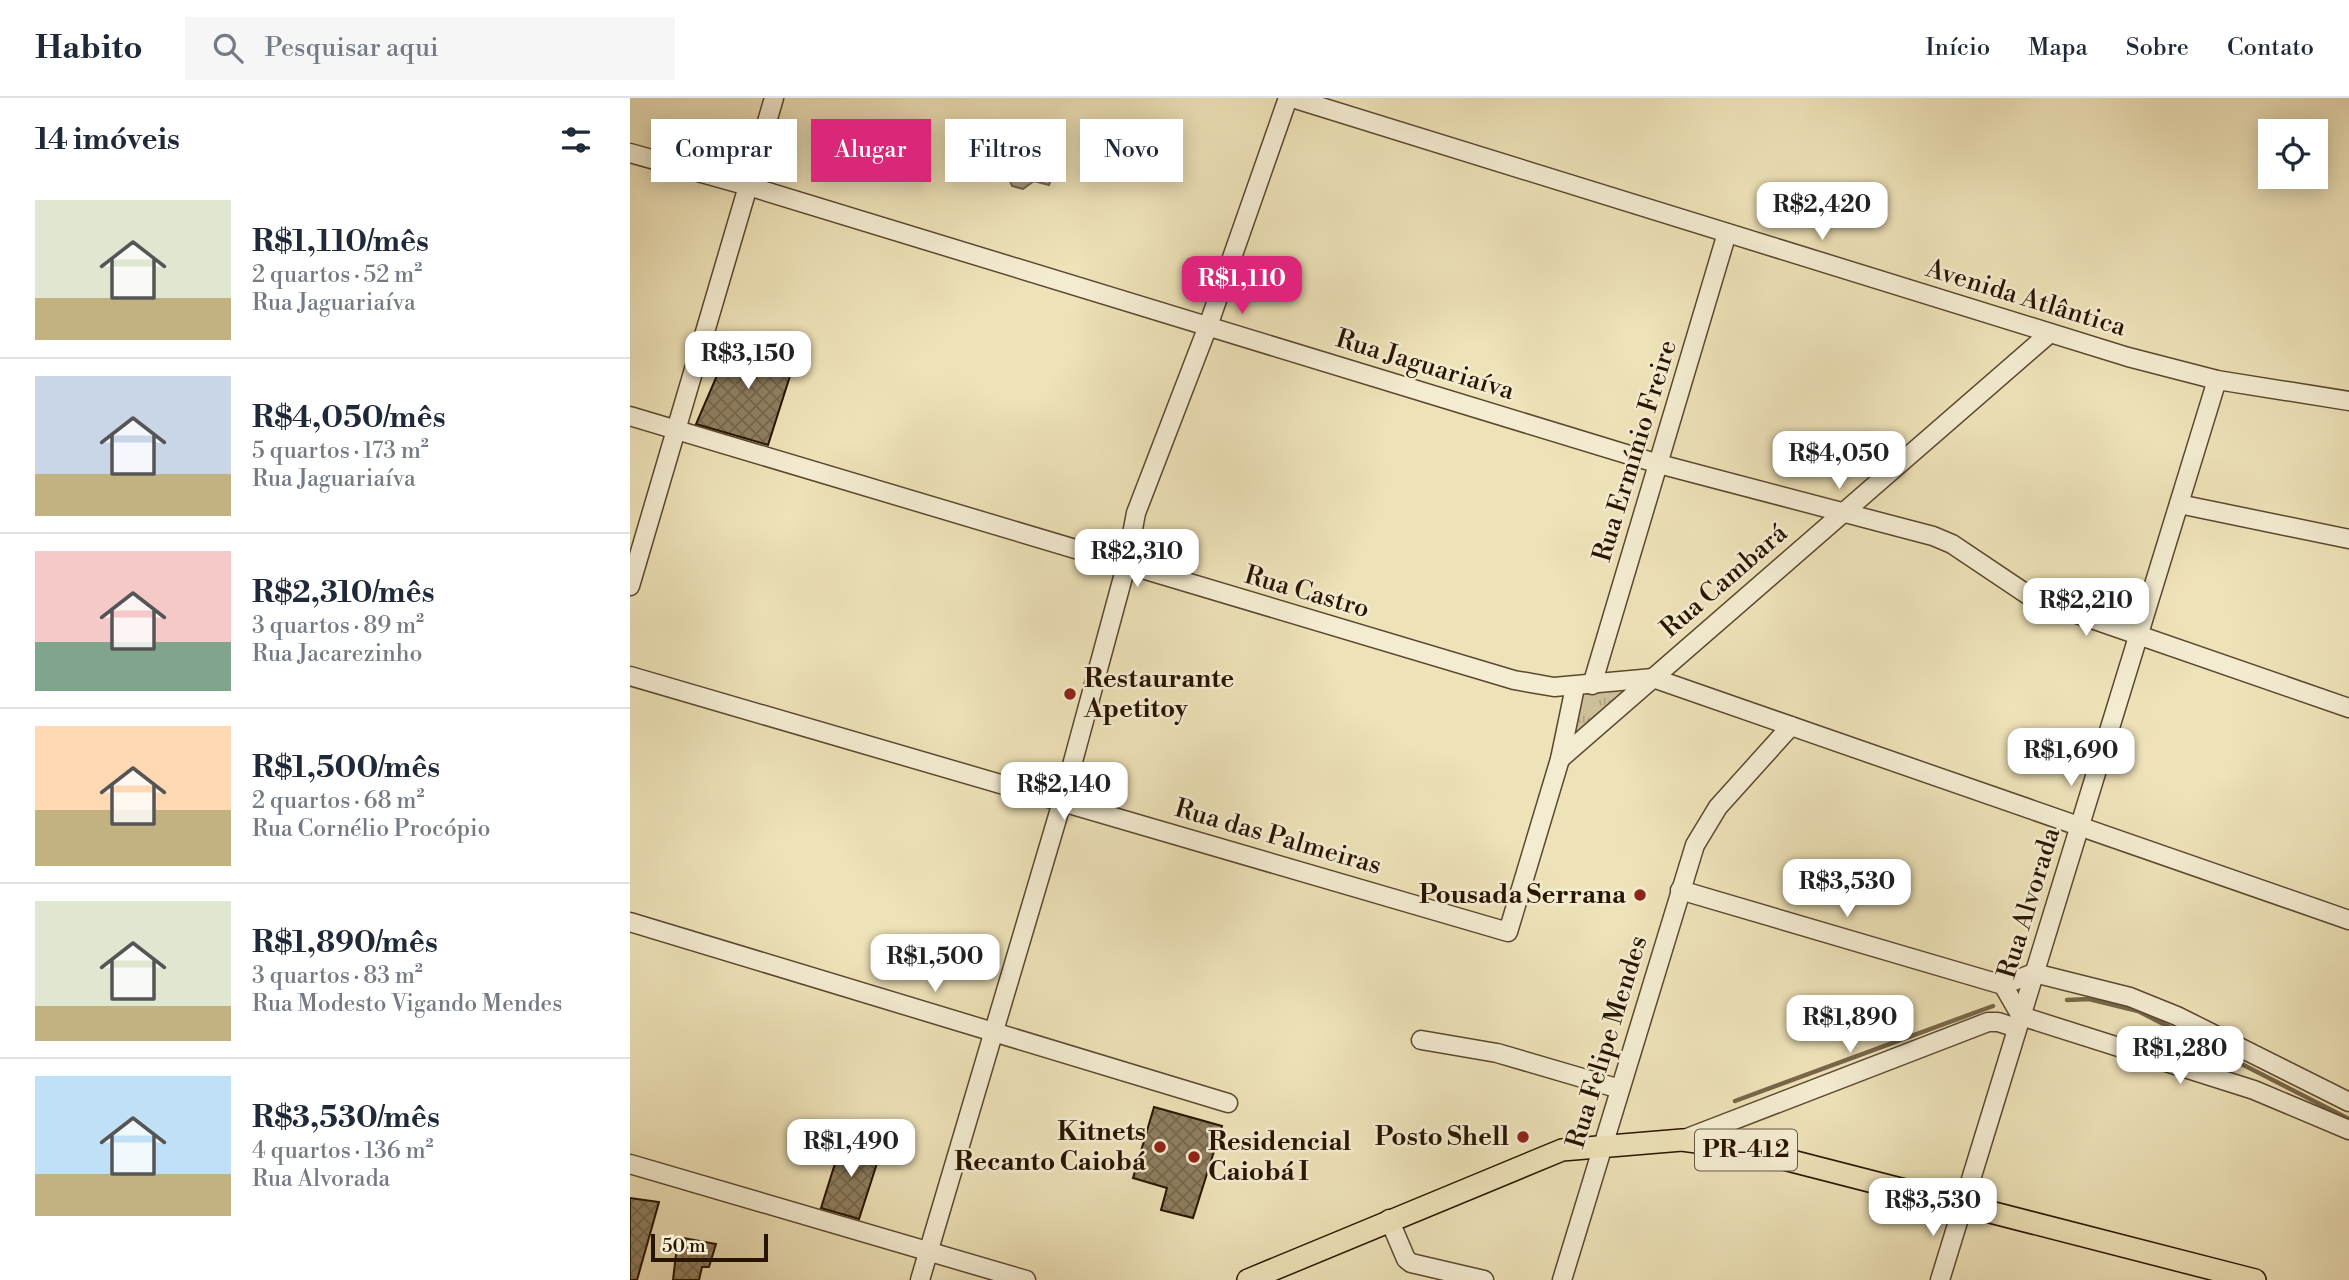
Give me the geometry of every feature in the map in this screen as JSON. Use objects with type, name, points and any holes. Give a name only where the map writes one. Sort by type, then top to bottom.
[{"type":"main road","name":"PR-412","points":[[1248,1280],[1389,1219],[1562,1150],[1682,1140],[1741,1148],[2255,1280]]},
{"type":"street","points":[[630,586],[774,98]]},
{"type":"street","points":[[920,1280],[1062,802],[1126,566],[1136,513],[1208,326],[1290,98]]},
{"type":"street","name":"Avenida Atlântica","points":[[1290,98],[2050,333],[2217,380],[2349,401]]},
{"type":"street","name":"Rua Jaguariaíva","points":[[630,153],[748,186],[1659,464],[1933,536],[1952,544],[2034,599],[2349,708]]},
{"type":"street","name":"Rua Ermínio Freire","points":[[1508,932],[1583,686],[1659,464],[1727,233]]},
{"type":"street","name":"Rua Cambará","points":[[1560,759],[2050,333]]},
{"type":"street","name":"Rua Alvorada","points":[[1940,1280],[2217,380]]},
{"type":"street","name":"Rua Castro","points":[[630,416],[1514,680],[1536,685],[1583,686],[1653,678]]},
{"type":"street","points":[[2179,504],[2349,539]]},
{"type":"street","name":"Rua das Palmeiras","points":[[630,676],[1508,932]]},
{"type":"street","points":[[1653,678],[2349,920]]},
{"type":"street","name":"Rua Felipe Mendes","points":[[1562,1280],[1695,845],[1705,824],[1791,726]]},
{"type":"street","points":[[1681,890],[2003,985],[2034,973],[2152,1005],[2349,1102]]},
{"type":"street","points":[[630,922],[1228,1103]]},
{"type":"street","points":[[2003,985],[2019,1022]]},
{"type":"street","points":[[1682,1140],[1988,1022],[2019,1022],[2254,1090],[2349,1130]]},
{"type":"street","points":[[1421,1040],[1497,1053],[1620,1090]]},
{"type":"street","points":[[630,1164],[1026,1280]]},
{"type":"street","points":[[1389,1219],[1406,1259],[1412,1263],[1484,1280]]},
{"type":"green space","points":[[1632,688],[1572,738],[1581,693]]},
{"type":"water","points":[[1010,182],[1033,182],[1023,189],[1012,186]]},
{"type":"building","points":[[734,336],[797,354],[768,445],[696,424]]},
{"type":"building","points":[[1154,1107],[1222,1126],[1193,1218],[1161,1210],[1167,1188],[1133,1178]]},
{"type":"building","points":[[843,1138],[881,1151],[859,1219],[821,1208]]},
{"type":"building","points":[[630,1198],[659,1202],[637,1280],[630,1280]]},
{"type":"building","points":[[678,1237],[716,1244],[709,1267],[702,1267],[699,1280],[673,1280]]},
{"type":"waterway","points":[[2067,1000],[2089,999],[2138,1011],[2349,1119]]},
{"type":"waterway","points":[[1735,1101],[1993,1006]]},
{"type":"place","name":"Restaurante Apetitoy","points":[[1070,694]]},
{"type":"place","name":"Pousada Serrana","points":[[1640,895]]},
{"type":"place","name":"Posto Shell","points":[[1523,1137]]},
{"type":"place","name":"Kitnets Recanto Caiobá","points":[[1160,1147]]},
{"type":"place","name":"Residencial Caiobá I","points":[[1194,1157]]}]
